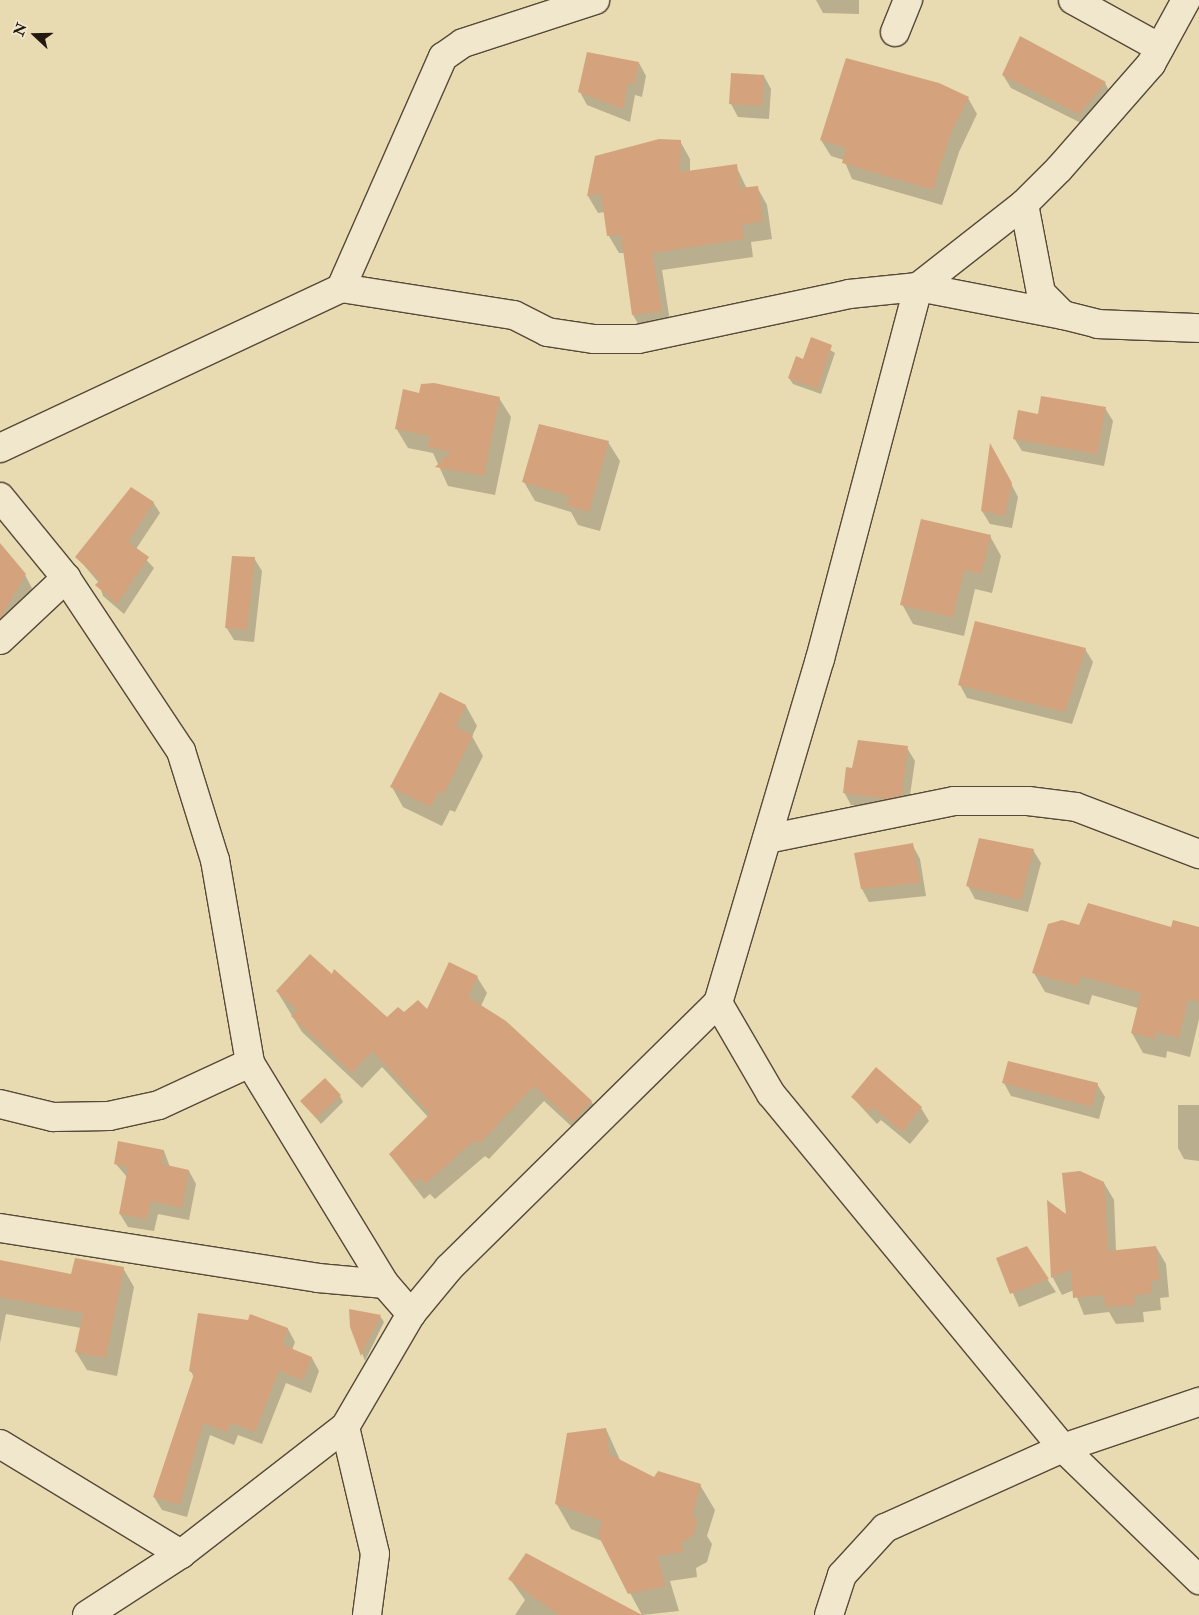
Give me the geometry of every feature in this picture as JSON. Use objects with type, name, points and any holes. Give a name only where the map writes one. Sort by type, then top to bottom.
[{"type":"street","points":[[341,288],[442,57],[463,43],[595,0]]},
{"type":"street","points":[[896,32],[908,0]]},
{"type":"street","points":[[1073,0],[1160,48]]},
{"type":"street","points":[[86,1615],[181,1554],[345,1427],[411,1314],[449,1268],[718,1003],[820,659],[918,287],[1024,204],[1160,48],[1186,0]]},
{"type":"street","points":[[1024,204],[1041,293],[1064,315]]},
{"type":"street","points":[[0,448],[341,288],[514,315],[547,332],[594,339],[638,339],[849,294],[918,287],[1064,315],[1098,324],[1199,328]]},
{"type":"street","points":[[0,497],[66,578],[181,751],[214,860],[250,1063],[385,1284],[411,1314]]},
{"type":"street","points":[[0,640],[66,578]]},
{"type":"street","points":[[767,839],[954,801],[1028,801],[1076,807],[1199,854]]},
{"type":"street","points":[[718,1003],[771,1094],[1063,1448],[1199,1580]]},
{"type":"street","points":[[0,1104],[53,1118],[109,1116],[158,1105],[250,1063]]},
{"type":"street","points":[[0,1228],[308,1277],[385,1284]]},
{"type":"street","points":[[829,1615],[842,1575],[885,1528],[1063,1448],[1199,1402]]},
{"type":"street","points":[[345,1427],[375,1554],[366,1615]]},
{"type":"street","points":[[0,1444],[181,1554]]},
{"type":"building","points":[[1020,36],[1106,82],[1079,114],[1002,75]]},
{"type":"building","points":[[587,52],[639,62],[635,84],[628,83],[623,109],[578,92]]},
{"type":"building","points":[[846,58],[939,83],[969,97],[950,135],[933,190],[842,163],[846,148],[820,140]]},
{"type":"building","points":[[731,73],[764,75],[762,106],[729,104]]},
{"type":"building","points":[[659,139],[681,140],[680,172],[737,164],[740,188],[758,186],[763,221],[742,225],[744,239],[652,253],[662,311],[632,315],[621,235],[607,236],[601,194],[587,196],[595,156]]},
{"type":"building","points":[[811,337],[832,345],[818,389],[788,378],[796,356],[803,359]]},
{"type":"building","points":[[434,383],[500,397],[484,476],[435,467],[451,452],[428,447],[430,436],[395,429],[403,389],[419,393],[421,384]]},
{"type":"building","points":[[1041,396],[1106,407],[1097,454],[1013,439],[1018,410],[1038,414]]},
{"type":"building","points":[[539,424],[609,441],[589,512],[566,505],[569,496],[522,482]]},
{"type":"building","points":[[990,443],[1012,483],[1005,516],[981,511]]},
{"type":"building","points":[[131,487],[154,502],[128,542],[149,557],[117,604],[95,585],[100,580],[75,557]]},
{"type":"building","points":[[921,519],[991,535],[981,574],[964,570],[953,617],[900,605]]},
{"type":"building","points":[[0,543],[26,574],[0,619]]},
{"type":"building","points":[[232,556],[255,557],[247,630],[225,628]]},
{"type":"building","points":[[975,621],[1086,648],[1065,712],[958,685]]},
{"type":"building","points":[[440,692],[466,705],[456,727],[473,735],[444,794],[439,791],[431,807],[390,787]]},
{"type":"building","points":[[858,740],[908,746],[902,796],[887,799],[843,793],[846,767],[852,768]]},
{"type":"building","points":[[979,838],[1034,849],[1021,900],[966,886]]},
{"type":"building","points":[[913,843],[920,883],[861,889],[854,853]]},
{"type":"building","points":[[1088,903],[1171,927],[1173,920],[1199,927],[1199,1002],[1188,999],[1179,1038],[1156,1032],[1155,1039],[1131,1033],[1141,993],[1081,976],[1078,986],[1032,973],[1048,924],[1062,920],[1079,925]]},
{"type":"building","points":[[310,954],[332,974],[334,969],[387,1017],[398,1007],[404,1012],[418,1000],[427,1009],[449,962],[478,976],[468,997],[506,1021],[592,1101],[573,1122],[534,1086],[479,1144],[475,1140],[425,1184],[420,1178],[414,1183],[389,1154],[430,1114],[372,1051],[352,1073],[291,1016],[297,1010],[276,991]]},
{"type":"building","points":[[1008,1061],[1098,1083],[1092,1107],[1002,1083]]},
{"type":"building","points":[[876,1067],[922,1107],[902,1132],[873,1107],[869,1112],[851,1097]]},
{"type":"building","points":[[325,1078],[341,1095],[316,1118],[300,1101]]},
{"type":"building","points":[[118,1141],[164,1150],[162,1164],[189,1170],[182,1208],[151,1201],[147,1219],[119,1214],[128,1167],[114,1164]]},
{"type":"building","points":[[1080,1171],[1104,1182],[1108,1251],[1156,1246],[1159,1280],[1151,1281],[1152,1293],[1134,1295],[1135,1305],[1105,1307],[1104,1295],[1073,1298],[1071,1270],[1051,1278],[1047,1200],[1066,1214],[1062,1173]]},
{"type":"building","points":[[1027,1246],[1049,1279],[1010,1294],[996,1258]]},
{"type":"building","points":[[75,1258],[124,1267],[106,1358],[75,1352],[83,1313],[0,1297],[0,1260],[71,1274]]},
{"type":"building","points":[[349,1309],[381,1315],[361,1356],[350,1327]]},
{"type":"building","points":[[198,1313],[248,1320],[250,1314],[288,1328],[283,1345],[312,1357],[303,1380],[279,1371],[255,1432],[231,1423],[227,1432],[203,1423],[180,1505],[153,1497],[194,1374],[189,1371]]},
{"type":"building","points":[[606,1428],[609,1454],[654,1477],[658,1471],[701,1484],[692,1517],[698,1518],[693,1536],[682,1542],[683,1552],[657,1556],[665,1586],[628,1594],[598,1535],[602,1521],[555,1504],[567,1433]]},
{"type":"building","points":[[526,1553],[642,1615],[559,1615],[508,1579]]}]
